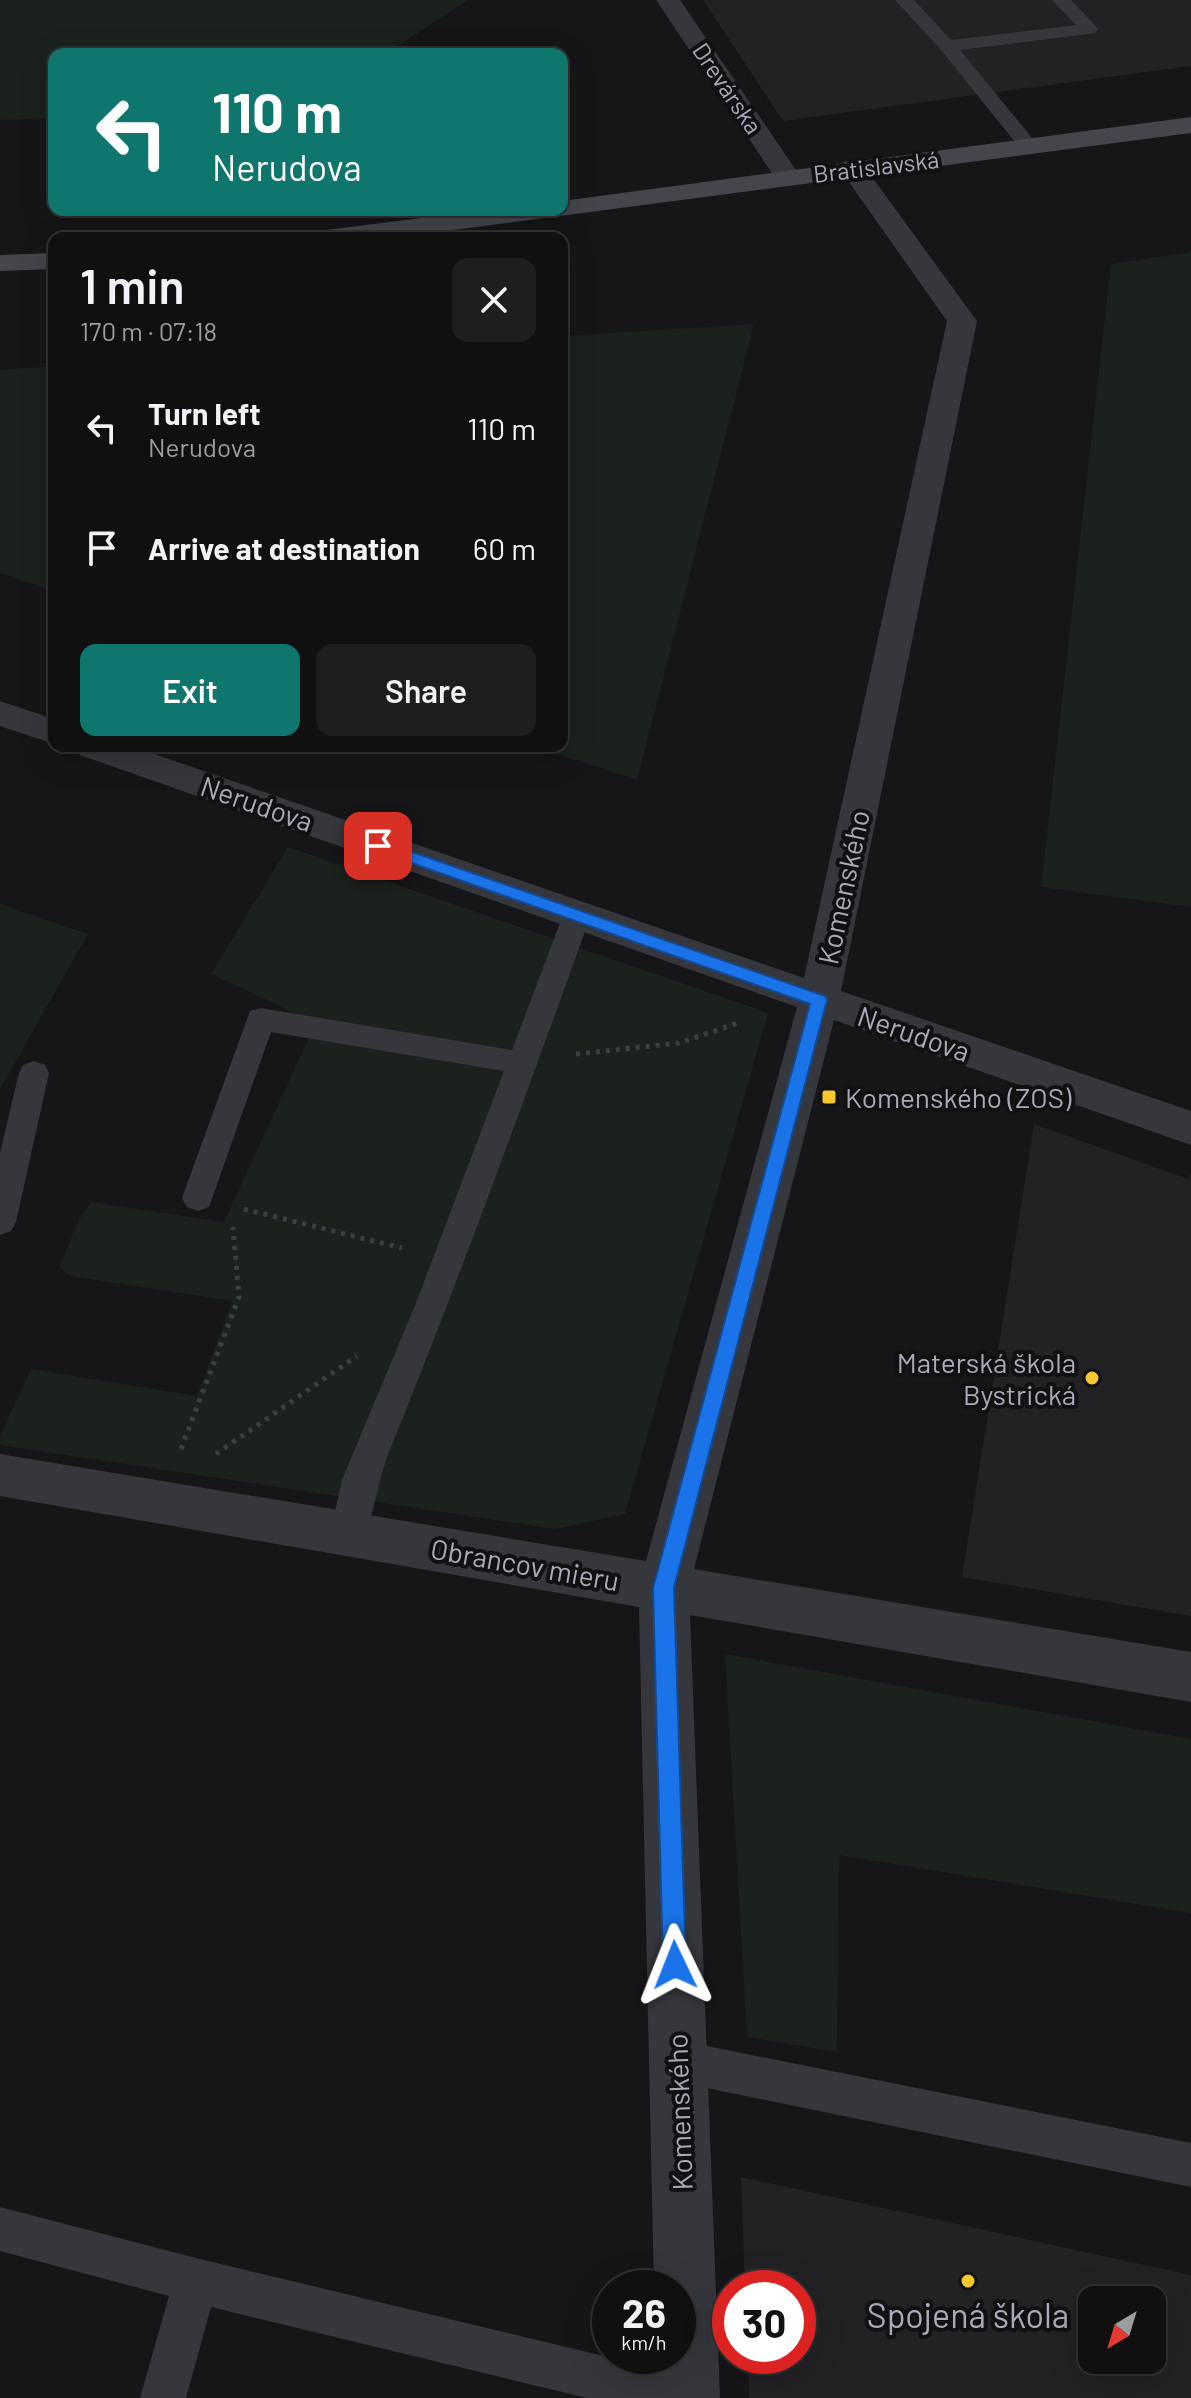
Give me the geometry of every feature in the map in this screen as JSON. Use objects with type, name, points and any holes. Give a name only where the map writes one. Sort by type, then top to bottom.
[{"type":"main road","name":"Bratislavská","points":[[568,208],[787,176],[1030,148],[1191,125]]},
{"type":"main road","points":[[374,232],[504,216]]},
{"type":"main road","points":[[0,263],[48,261]]},
{"type":"street","name":"Drevárska","points":[[668,0],[787,176]]},
{"type":"street","name":"Komenského","points":[[686,2398],[664,1588],[819,1000],[962,321],[852,168]]},
{"type":"street","points":[[0,713],[48,730]]},
{"type":"street","name":"Nerudova","points":[[110,752],[1191,1128]]},
{"type":"street","name":"Obrancov mieru","points":[[0,1475],[1191,1677]]},
{"type":"lane","points":[[904,0],[947,46],[1030,148]]},
{"type":"lane","points":[[947,46],[1089,29],[1061,0]]},
{"type":"lane","points":[[348,1534],[360,1480],[433,1303],[577,915]]},
{"type":"lane","points":[[198,1198],[261,1019],[519,1071]]},
{"type":"lane","points":[[0,1222],[34,1073]]},
{"type":"lane","points":[[677,2061],[737,2076],[1191,2165]]},
{"type":"lane","points":[[0,2229],[196,2281],[686,2398]]},
{"type":"lane","points":[[163,2398],[196,2281]]},
{"type":"path","points":[[519,1071],[581,1052],[679,1043],[751,1019]]},
{"type":"path","points":[[198,1198],[449,1260]]},
{"type":"path","points":[[181,1449],[239,1297],[231,1206]]},
{"type":"path","points":[[216,1454],[433,1303]]},
{"type":"shaded area","points":[[0,0],[468,0],[394,48],[48,48],[48,118],[0,120]]},
{"type":"shaded area","points":[[703,0],[1191,0],[1191,66],[783,121]]},
{"type":"shaded area","points":[[1191,252],[1191,907],[1041,887],[1111,264]]},
{"type":"shaded area","points":[[754,324],[637,780],[551,752],[568,752],[568,336]]},
{"type":"shaded area","points":[[48,366],[48,589],[0,573],[0,370]]},
{"type":"shaded area","points":[[288,847],[768,1013],[625,1514],[555,1529],[0,1445],[0,1436],[31,1369],[197,1396],[232,1301],[71,1276],[59,1267],[79,1220],[91,1202],[224,1222],[316,1023],[211,974]]},
{"type":"shaded area","points":[[0,904],[88,934],[0,1089]]},
{"type":"shaded area","name":"Materská škola Bystrická","points":[[1034,1124],[1188,1179],[1191,1174],[1191,1616],[962,1577]]},
{"type":"shaded area","points":[[725,1654],[1191,1739],[1191,1913],[839,1855],[837,2052],[747,2037]]},
{"type":"shaded area","name":"Spojená škola","points":[[741,2177],[1191,2275],[1191,2398],[749,2398],[748,2374],[816,2374],[816,2270],[744,2270]]},
{"type":"place","name":"Komenského (ZOS)","points":[[829,1097]]},
{"type":"place","name":"Materská škola Bystrická","points":[[1092,1378]]},
{"type":"place","name":"Spojená škola","points":[[968,2281]]},
{"type":"route","points":[[378,846],[819,1000],[664,1588],[675,1965]]}]
